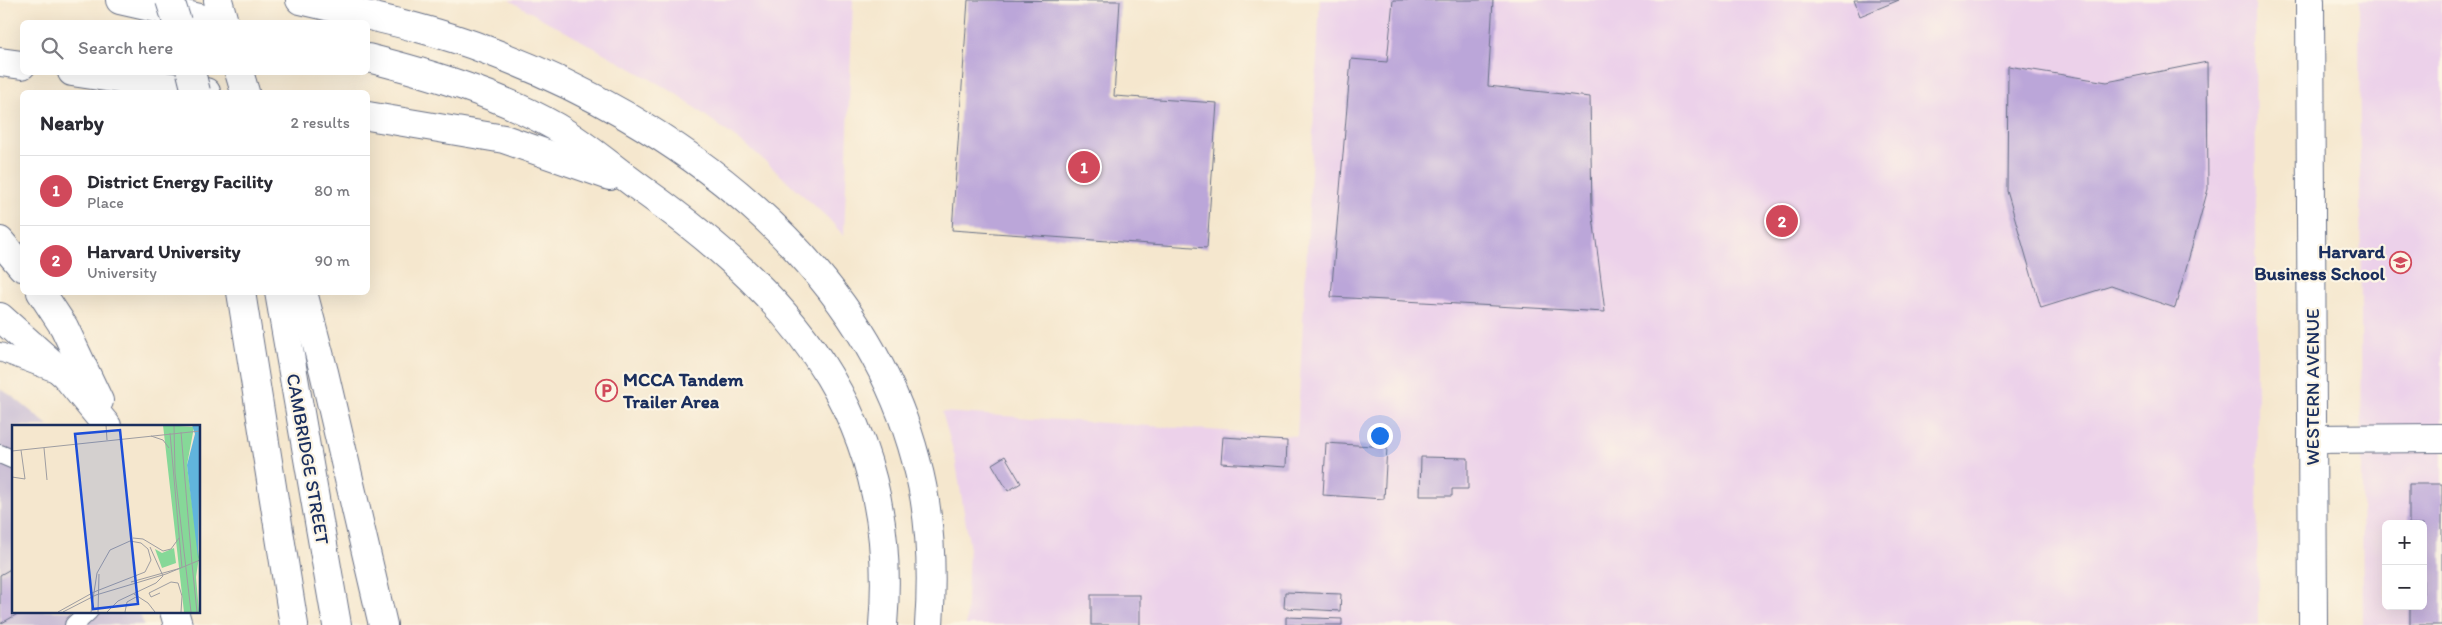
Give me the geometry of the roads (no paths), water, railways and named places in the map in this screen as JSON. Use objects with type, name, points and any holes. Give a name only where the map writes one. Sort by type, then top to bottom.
[{"type":"main road","points":[[120,0],[209,20]]},
{"type":"main road","points":[[170,0],[176,20]]},
{"type":"main road","points":[[218,0],[223,20]]},
{"type":"main road","points":[[300,0],[457,40],[508,58],[568,84],[621,112],[676,147],[725,184],[769,222],[811,267],[850,317],[876,360],[900,411],[916,460],[930,532],[929,625]]},
{"type":"main road","name":"WESTERN AVENUE","points":[[2310,0],[2313,625]]},
{"type":"main road","points":[[370,59],[451,82],[527,113],[570,136],[685,220],[749,275],[789,318],[817,354],[835,384],[859,436],[876,491],[885,562],[883,625]]},
{"type":"main road","points":[[0,62],[20,65]]},
{"type":"main road","points":[[92,75],[193,90]]},
{"type":"main road","points":[[192,75],[196,90]]},
{"type":"main road","points":[[238,75],[241,90]]},
{"type":"main road","points":[[239,75],[244,90]]},
{"type":"main road","points":[[370,116],[504,139],[637,186]]},
{"type":"main road","points":[[0,241],[20,265]]},
{"type":"main road","points":[[43,295],[78,354],[108,425]]},
{"type":"main road","name":"CAMBRIDGE STREET","points":[[240,295],[294,625]]},
{"type":"main road","name":"CAMBRIDGE STREET","points":[[280,295],[337,625]]},
{"type":"main road","points":[[304,295],[328,389],[383,625]]},
{"type":"main road","points":[[0,317],[30,341],[67,378],[107,425]]},
{"type":"main road","points":[[2312,439],[2442,438]]},
{"type":"main road","points":[[174,612],[178,625]]},
{"type":"lane","points":[[0,352],[67,378]]},
{"type":"lane","points":[[0,454],[12,459]]},
{"type":"lane","points":[[74,625],[88,612]]},
{"type":"place","name":"District Energy Facility","points":[[1084,167]]},
{"type":"place","name":"Harvard University","points":[[1782,221]]},
{"type":"place","name":"Harvard Business School","points":[[2401,262]]},
{"type":"place","name":"MCCA Tandem Trailer Area","points":[[607,390]]}]
